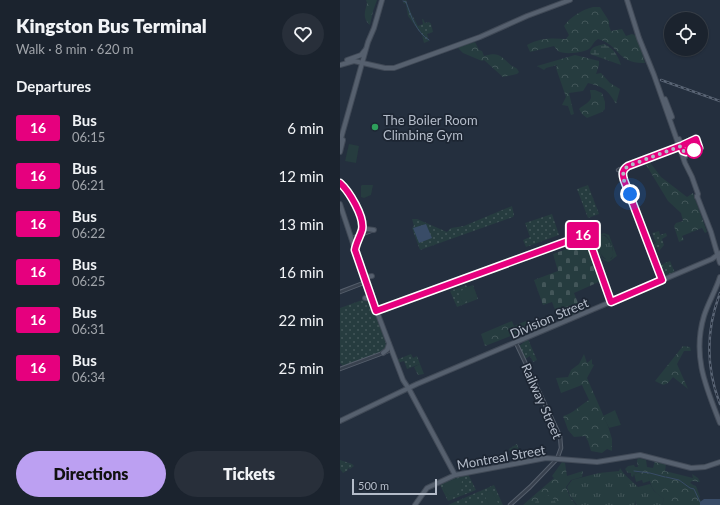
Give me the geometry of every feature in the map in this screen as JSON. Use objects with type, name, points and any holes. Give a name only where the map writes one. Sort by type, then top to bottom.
[{"type":"main road","points":[[340,142],[381,0]]},
{"type":"main road","points":[[340,64],[363,61],[387,66],[395,66],[480,35],[517,18],[564,0]]},
{"type":"main road","points":[[347,61],[356,59],[385,68],[403,65],[480,37],[527,16],[570,0]]},
{"type":"main road","points":[[628,0],[641,38],[668,105],[680,146],[687,163],[686,165],[690,176],[689,178],[698,197],[719,253],[720,264]]},
{"type":"main road","points":[[340,152],[369,41]]},
{"type":"main road","points":[[340,64],[361,55],[366,48]]},
{"type":"main road","points":[[354,61],[360,65],[360,69]]},
{"type":"main road","points":[[342,185],[355,203],[366,229],[374,230]]},
{"type":"main road","points":[[340,204],[364,276],[369,279]]},
{"type":"main road","points":[[355,250],[362,228],[362,222]]},
{"type":"main road","points":[[357,240],[365,233]]},
{"type":"main road","name":"Division Street","points":[[340,422],[409,388],[518,344],[708,260],[719,253]]},
{"type":"main road","points":[[364,276],[369,279]]},
{"type":"main road","points":[[369,279],[368,288],[404,382],[409,388],[455,475]]},
{"type":"main road","points":[[719,279],[704,317],[701,330],[700,353],[704,380],[720,423]]},
{"type":"main road","points":[[365,298],[373,301]]},
{"type":"main road","points":[[383,353],[389,344]]},
{"type":"main road","points":[[559,454],[564,459]]},
{"type":"main road","name":"Montreal Street","points":[[415,505],[427,488],[455,475],[546,458],[597,462],[640,456],[691,468],[702,467],[720,462]]},
{"type":"street","points":[[662,280],[619,170],[680,146]]},
{"type":"street","points":[[622,176],[624,169],[628,166]]},
{"type":"street","points":[[351,238],[374,230]]},
{"type":"street","points":[[340,292],[369,279]]},
{"type":"street","name":"Railway Street","points":[[510,505],[530,487],[556,459],[559,454],[561,444],[558,433],[518,344]]},
{"type":"street","points":[[340,369],[391,350]]},
{"type":"green space","points":[[366,0],[377,0],[370,25],[365,17]]},
{"type":"green space","points":[[404,0],[406,0],[418,26],[423,24],[422,19],[425,23],[429,22],[431,24],[433,32],[427,34],[429,41],[424,43],[422,35],[408,16],[406,4],[403,3]]},
{"type":"green space","points":[[593,7],[600,7],[609,21],[611,31],[622,29],[626,36],[632,34],[637,36],[645,63],[629,61],[611,45],[598,39],[590,48],[579,52],[561,52],[554,46],[530,52],[527,45],[536,41],[566,39],[569,35],[564,26],[567,22],[577,14]]},
{"type":"green space","points":[[475,42],[484,56],[494,54],[500,56],[519,72],[517,74],[503,77],[484,60],[482,61],[463,53],[458,48]]},
{"type":"green space","points":[[604,44],[615,53],[621,65],[590,54],[591,49]]},
{"type":"green space","points":[[575,55],[599,61],[596,74],[601,73],[610,83],[620,89],[616,104],[605,90],[588,83],[583,91],[569,93],[574,114],[571,115],[568,106],[562,105],[566,97],[556,68],[557,65],[544,70],[537,66]]},
{"type":"green space","points":[[590,90],[595,90],[602,93],[605,102],[605,109],[602,112],[587,118],[579,109],[591,99]]},
{"type":"green space","points":[[349,144],[359,146],[356,163],[345,161]]},
{"type":"green space","points":[[649,161],[661,177],[687,197],[693,193],[707,232],[705,233],[702,228],[682,236],[684,240],[679,242],[674,226],[676,223],[683,221],[681,213],[668,201],[645,163]]},
{"type":"green space","points":[[362,185],[373,185],[371,195],[364,198],[361,197]]},
{"type":"green space","points":[[588,185],[599,214],[588,218],[577,189]]},
{"type":"green space","points":[[512,206],[513,217],[420,250],[412,228],[414,226],[412,219],[417,219],[447,232],[451,228],[464,226]]},
{"type":"green space","points":[[552,214],[559,235],[526,247],[523,240],[530,237],[525,223]]},
{"type":"green space","points":[[659,231],[660,235],[666,233],[667,236],[662,239],[664,245],[659,251],[657,247],[652,249],[650,245],[656,243],[652,233]]},
{"type":"green space","points":[[604,233],[609,235],[617,256],[609,262],[602,259],[597,252],[595,243],[597,235]],"holes":[[[599,235],[605,235],[612,247],[613,253],[611,259],[605,259],[602,257],[597,241]]]},
{"type":"green space","points":[[601,235],[609,240],[612,246],[613,256],[609,260],[602,255],[598,245],[597,239]]},
{"type":"green space","points":[[586,236],[601,281],[574,293],[582,313],[560,322],[552,302],[543,305],[534,280],[558,271],[553,254],[583,243],[582,238]]},
{"type":"green space","points":[[670,261],[675,273],[663,277],[658,266]]},
{"type":"green space","points":[[466,285],[467,287],[473,285],[478,299],[457,307],[450,291]]},
{"type":"green space","points":[[473,286],[477,296],[463,303],[458,292]]},
{"type":"green space","points":[[365,299],[371,300],[387,345],[383,351],[343,366],[340,363],[340,308]]},
{"type":"green space","points":[[512,321],[514,326],[526,321],[529,329],[485,346],[481,334]]},
{"type":"green space","points":[[528,339],[537,360],[533,362],[530,356],[525,359],[519,346]]},
{"type":"green space","points":[[683,346],[690,347],[691,351],[684,351],[677,364],[688,389],[673,377],[668,383],[663,385],[655,381]]},
{"type":"green space","points":[[411,354],[413,358],[417,356],[420,364],[407,369],[404,361],[397,363],[396,360]]},
{"type":"green space","points":[[584,354],[587,363],[592,359],[592,364],[594,365],[587,378],[608,426],[612,439],[612,451],[607,449],[602,453],[591,451],[585,436],[574,437],[568,430],[563,416],[574,411],[589,400],[582,385],[561,393],[556,378],[568,377],[571,370],[579,364]]},
{"type":"green space","points":[[420,364],[424,374],[418,375],[414,367]]},
{"type":"green space","points":[[615,410],[621,425],[609,428],[603,416]]},
{"type":"green space","points":[[517,444],[525,461],[515,463],[509,449]]},
{"type":"green space","points":[[638,458],[646,460],[647,467],[653,468],[655,461],[666,464],[665,471],[693,478],[692,474],[698,478],[700,482],[692,481],[690,483],[696,486],[701,501],[700,505],[662,505],[664,499],[655,491],[650,481],[641,475],[640,472],[634,474],[633,477],[631,476],[631,473],[628,473],[625,469],[628,466],[634,465],[635,467],[638,467]]},
{"type":"green space","points":[[340,460],[354,466],[350,469],[348,468],[348,470],[343,473],[340,469]]},
{"type":"green space","points":[[562,462],[565,463],[567,476],[583,471],[582,477],[571,480],[566,487],[570,497],[576,505],[550,505],[545,497],[535,505],[523,505],[554,478],[552,476]]},
{"type":"green space","points":[[620,468],[624,474],[638,487],[650,484],[654,491],[664,499],[662,505],[636,505],[636,500],[635,505],[577,505],[570,496],[567,487],[572,480],[599,473],[619,471]]},
{"type":"green space","points":[[640,472],[641,475],[647,473],[650,481],[643,483],[642,480],[636,482],[634,474]]},
{"type":"green space","points":[[468,474],[476,490],[448,501],[439,483],[451,478]]},
{"type":"green space","points":[[459,478],[462,480],[461,492],[452,496],[448,494],[444,489],[445,482]]},
{"type":"green space","points":[[494,485],[503,505],[448,505]]},
{"type":"green space","points":[[491,490],[499,505],[489,505],[484,494]]},
{"type":"green space","points":[[549,495],[553,498],[557,505],[536,505],[535,502]]},
{"type":"green space","points":[[476,496],[480,505],[470,505],[468,500]]},
{"type":"water","points":[[426,224],[432,238],[419,243],[413,228]]},
{"type":"water","points":[[704,499],[720,499],[720,505],[700,505],[700,502]]},
{"type":"waterway","points":[[403,1],[406,2],[417,28],[424,37],[429,40]]},
{"type":"waterway","points":[[634,471],[665,477]]},
{"type":"waterway","points":[[666,477],[679,480],[690,488],[694,489],[700,502]]},
{"type":"railway","points":[[661,80],[720,101]]},
{"type":"railway","points":[[720,293],[715,307],[710,335],[710,363],[712,377],[720,404]]},
{"type":"bus line","name":"16","points":[[340,183],[347,189],[362,222],[362,230],[356,242],[355,250],[376,311],[587,234],[611,302],[662,280],[622,176],[624,170],[628,166],[681,146],[683,151],[686,152],[699,148],[696,139],[683,145]]},
{"type":"place","name":"The Boiler Room Climbing Gym","points":[[375,127]]},
{"type":"route","points":[[630,194],[622,176],[624,169],[628,166],[681,146],[683,151],[694,150]]}]
